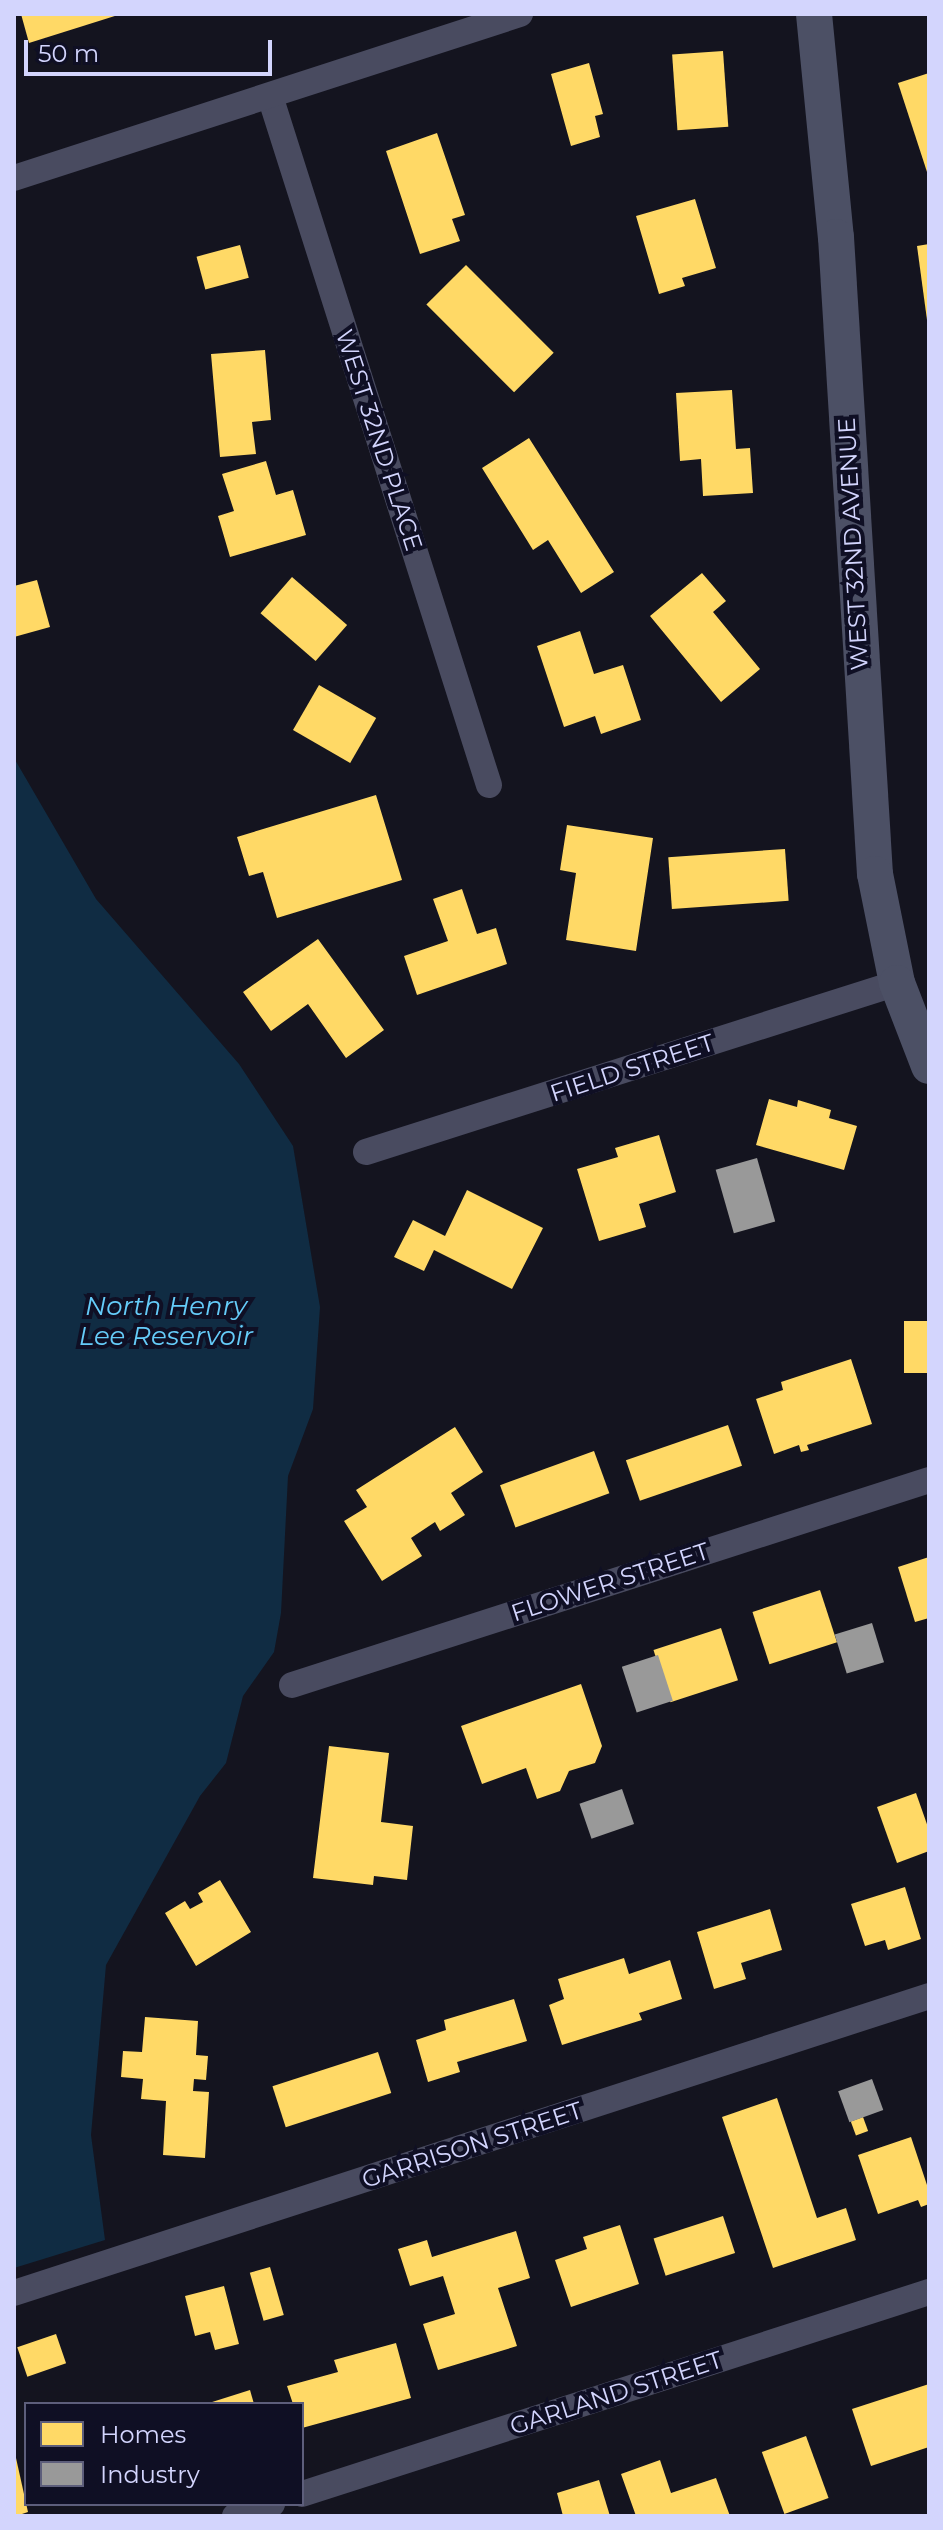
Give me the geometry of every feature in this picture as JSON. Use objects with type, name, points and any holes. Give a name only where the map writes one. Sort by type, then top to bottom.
[{"type":"street","points":[[14,178],[520,14]]},
{"type":"street","name":"WEST 32ND AVENUE","points":[[814,14],[836,237],[869,814],[883,920],[897,983],[929,1066]]},
{"type":"street","name":"WEST 32ND PLACE","points":[[270,96],[489,785]]},
{"type":"street","name":"FIELD STREET","points":[[366,1152],[897,983]]},
{"type":"street","name":"FLOWER STREET","points":[[292,1685],[929,1480]]},
{"type":"street","name":"GARRISON STREET","points":[[14,2293],[929,1996]]},
{"type":"street","name":"GARLAND STREET","points":[[304,2493],[929,2292]]},
{"type":"street","points":[[235,2516],[266,2506]]},
{"type":"water","name":"North Henry Lee Reservoir","points":[[14,758],[96,899],[239,1064],[293,1146],[320,1307],[313,1409],[288,1476],[281,1613],[274,1652],[243,1696],[226,1763],[200,1796],[106,1965],[91,2135],[105,2240],[14,2268]]},
{"type":"building: Homes","points":[[21,14],[118,14],[118,15],[29,43]]},
{"type":"building: Homes","points":[[723,51],[728,127],[677,130],[672,55]]},
{"type":"building: Homes","points":[[589,63],[603,114],[595,116],[600,137],[571,146],[551,74]]},
{"type":"building: Homes","points":[[929,73],[929,175],[928,175],[898,83]]},
{"type":"building: Homes","points":[[437,133],[465,215],[452,219],[460,241],[420,254],[386,151]]},
{"type":"building: Homes","points":[[695,199],[716,268],[682,278],[685,286],[659,294],[636,216]]},
{"type":"building: Homes","points":[[929,244],[929,320],[927,320],[917,246]]},
{"type":"building: Homes","points":[[240,245],[249,278],[205,289],[197,257]]},
{"type":"building: Homes","points":[[466,265],[554,353],[514,392],[426,305]]},
{"type":"building: Homes","points":[[265,350],[271,420],[252,422],[256,454],[220,457],[211,354]]},
{"type":"building: Homes","points":[[732,390],[736,449],[750,448],[753,493],[703,496],[701,459],[680,461],[676,393]]},
{"type":"building: Homes","points":[[529,438],[614,572],[581,593],[548,540],[533,550],[482,468]]},
{"type":"building: Homes","points":[[266,461],[276,495],[293,490],[306,535],[230,557],[218,516],[234,511],[222,474]]},
{"type":"building: Homes","points":[[702,573],[726,601],[713,612],[760,669],[721,702],[650,616]]},
{"type":"building: Homes","points":[[292,577],[347,625],[316,661],[261,613]]},
{"type":"building: Homes","points":[[37,580],[50,627],[14,637],[14,586]]},
{"type":"building: Homes","points":[[580,631],[594,674],[623,665],[641,720],[601,734],[595,716],[564,727],[537,646]]},
{"type":"building: Homes","points":[[319,685],[376,718],[350,763],[293,730]]},
{"type":"building: Homes","points":[[376,795],[402,880],[277,918],[263,872],[249,876],[237,837]]},
{"type":"building: Homes","points":[[567,825],[653,838],[636,951],[566,940],[576,873],[560,870]]},
{"type":"building: Homes","points":[[785,849],[789,901],[672,909],[668,857]]},
{"type":"building: Homes","points":[[462,889],[477,934],[496,928],[507,964],[417,995],[404,956],[448,941],[433,899]]},
{"type":"building: Homes","points":[[318,939],[384,1030],[346,1058],[308,1004],[271,1031],[243,992]]},
{"type":"building: Homes","points":[[769,1099],[797,1107],[798,1100],[831,1110],[829,1118],[857,1126],[844,1170],[756,1145]]},
{"type":"building: Homes","points":[[659,1135],[676,1192],[639,1204],[646,1227],[599,1241],[577,1169],[618,1157],[615,1148]]},
{"type":"building: Homes","points":[[467,1190],[543,1228],[512,1289],[434,1250],[424,1271],[394,1257],[413,1220],[445,1236]]},
{"type":"building: Homes","points":[[904,1321],[929,1321],[929,1373],[904,1373]]},
{"type":"building: Homes","points":[[851,1359],[872,1424],[807,1445],[809,1450],[801,1452],[799,1445],[774,1454],[756,1399],[783,1390],[781,1382]]},
{"type":"building: Homes","points":[[728,1425],[742,1466],[640,1501],[626,1460]]},
{"type":"building: Homes","points":[[455,1427],[483,1472],[451,1493],[465,1515],[440,1531],[435,1522],[411,1538],[422,1556],[382,1581],[344,1521],[367,1507],[356,1490]]},
{"type":"building: Homes","points":[[594,1451],[609,1493],[515,1527],[500,1485]]},
{"type":"building: Homes","points":[[929,1557],[929,1618],[915,1622],[898,1567]]},
{"type":"building: Homes","points":[[820,1590],[837,1642],[769,1664],[752,1612]]},
{"type":"building: Homes","points":[[721,1628],[738,1680],[670,1702],[653,1650]]},
{"type":"building: Homes","points":[[581,1684],[602,1746],[595,1763],[569,1771],[560,1791],[537,1799],[526,1768],[482,1784],[461,1726]]},
{"type":"building: Homes","points":[[329,1746],[389,1753],[381,1822],[413,1826],[407,1880],[374,1876],[373,1885],[313,1878]]},
{"type":"building: Homes","points":[[916,1793],[929,1830],[929,1851],[897,1863],[877,1807]]},
{"type":"building: Homes","points":[[220,1880],[251,1932],[196,1966],[165,1913],[185,1901],[190,1909],[203,1902],[198,1893]]},
{"type":"building: Homes","points":[[905,1887],[921,1939],[888,1950],[885,1940],[865,1946],[851,1904]]},
{"type":"building: Homes","points":[[770,1909],[782,1950],[741,1963],[746,1979],[714,1989],[697,1932]]},
{"type":"building: Homes","points":[[624,1958],[629,1974],[670,1960],[682,1999],[639,2013],[642,2020],[562,2045],[549,2005],[564,1999],[558,1979]]},
{"type":"building: Homes","points":[[514,1999],[527,2041],[457,2062],[460,2072],[428,2082],[416,2040],[446,2030],[444,2020]]},
{"type":"building: Homes","points":[[145,2017],[198,2021],[196,2055],[208,2056],[206,2080],[194,2079],[193,2091],[209,2092],[205,2158],[163,2155],[166,2101],[141,2099],[143,2079],[121,2077],[123,2051],[142,2052]]},
{"type":"building: Homes","points":[[378,2052],[391,2093],[286,2127],[272,2086]]},
{"type":"building: Homes","points":[[777,2098],[817,2218],[846,2208],[856,2240],[773,2268],[722,2117]]},
{"type":"building: Homes","points":[[863,2117],[868,2131],[856,2136],[851,2121]]},
{"type":"building: Homes","points":[[911,2137],[929,2191],[929,2204],[921,2207],[918,2200],[878,2214],[858,2155]]},
{"type":"building: Homes","points":[[723,2216],[735,2253],[666,2276],[654,2239]]},
{"type":"building: Homes","points":[[620,2225],[639,2284],[571,2307],[555,2260],[587,2249],[583,2237]]},
{"type":"building: Homes","points":[[516,2231],[530,2278],[498,2288],[517,2346],[438,2370],[423,2324],[455,2314],[443,2276],[410,2286],[398,2249],[427,2240],[432,2257]]},
{"type":"building: Homes","points":[[270,2267],[284,2315],[264,2321],[250,2273]]},
{"type":"building: Homes","points":[[224,2286],[239,2344],[215,2350],[210,2332],[195,2336],[185,2296]]},
{"type":"building: Homes","points":[[56,2334],[66,2363],[27,2377],[17,2347]]},
{"type":"building: Homes","points":[[396,2343],[411,2398],[304,2427],[304,2402],[292,2402],[287,2386],[338,2372],[334,2360]]},
{"type":"building: Homes","points":[[929,2384],[929,2447],[871,2466],[852,2409]]},
{"type":"building: Homes","points":[[250,2390],[253,2402],[212,2402]]},
{"type":"building: Homes","points":[[806,2436],[829,2498],[784,2514],[762,2452]]},
{"type":"building: Homes","points":[[14,2449],[24,2506],[28,2512],[14,2516]]},
{"type":"building: Homes","points":[[660,2460],[671,2493],[716,2478],[730,2516],[636,2516],[621,2474]]},
{"type":"building: Homes","points":[[599,2480],[610,2516],[563,2516],[557,2493]]},
{"type":"building: Industry","points":[[757,1158],[775,1221],[734,1233],[716,1170]]},
{"type":"building: Industry","points":[[872,1623],[884,1662],[847,1674],[835,1634]]},
{"type":"building: Industry","points":[[658,1655],[673,1701],[637,1712],[622,1667]]},
{"type":"building: Industry","points":[[622,1789],[634,1824],[591,1839],[579,1804]]},
{"type":"building: Industry","points":[[872,2079],[883,2110],[849,2122],[838,2091]]}]
